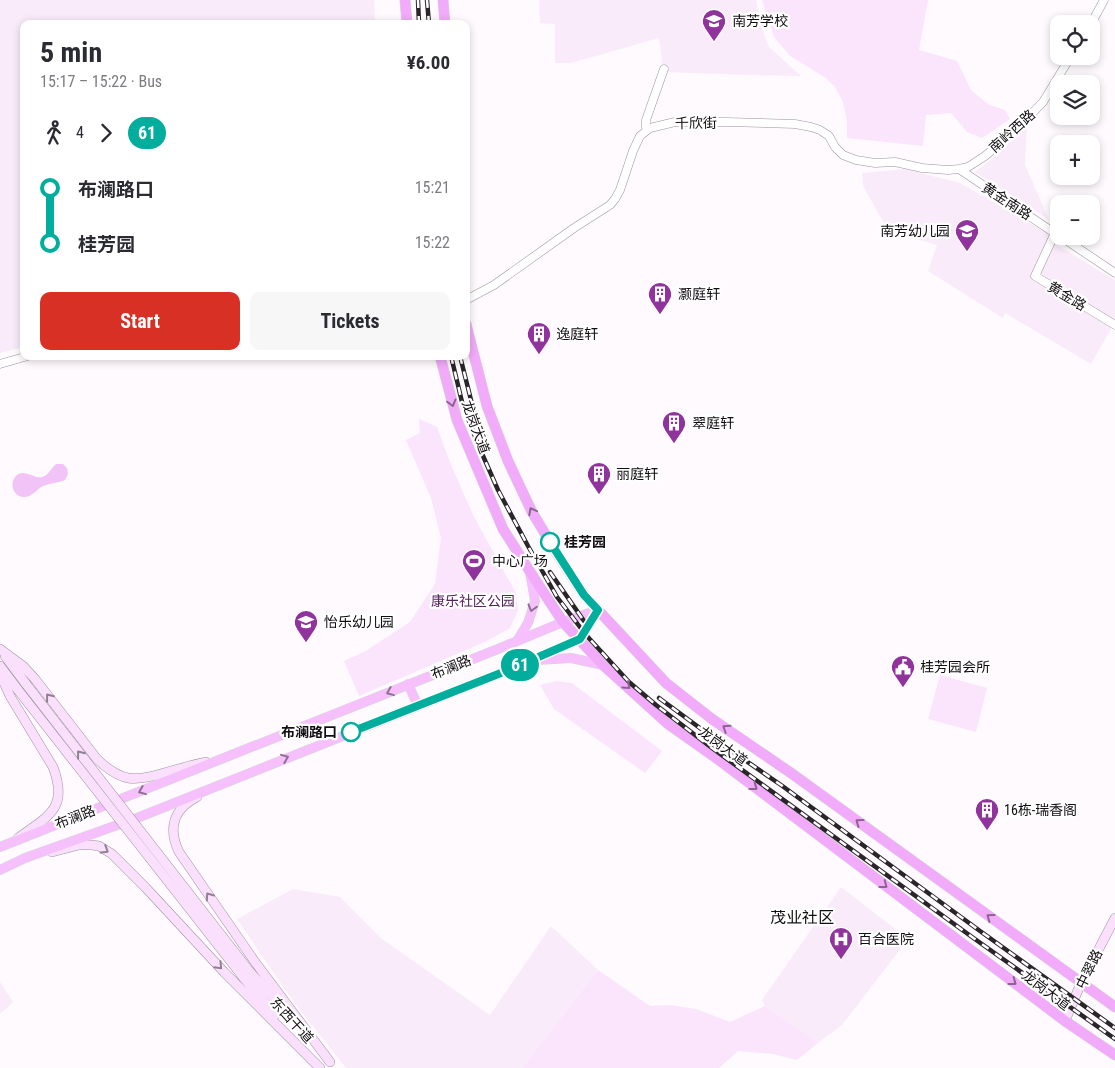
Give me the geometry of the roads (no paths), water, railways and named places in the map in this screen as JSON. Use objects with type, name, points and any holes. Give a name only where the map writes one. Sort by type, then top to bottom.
[{"type":"highway","points":[[405,0],[407,20]]},
{"type":"highway","points":[[443,0],[445,20]]},
{"type":"highway","name":"龙岗大道","points":[[470,340],[487,406],[508,461],[532,512],[554,550],[584,595],[666,683],[712,719],[798,778],[1115,1007]]},
{"type":"highway","name":"龙岗大道","points":[[441,360],[457,420],[503,529],[563,622],[604,665],[668,724],[751,784],[1065,1021],[1115,1055]]},
{"type":"main road","points":[[517,641],[528,624],[535,601],[530,572]]},
{"type":"main road","name":"布澜路","points":[[0,847],[563,622],[598,610]]},
{"type":"main road","points":[[580,639],[598,610]]},
{"type":"main road","name":"布澜路","points":[[0,870],[25,858],[137,818],[580,639]]},
{"type":"main road","points":[[0,650],[22,687],[246,975]]},
{"type":"main road","points":[[0,650],[29,672],[97,760],[118,776],[130,779],[149,778],[232,754]]},
{"type":"main road","points":[[530,660],[571,658],[604,665]]},
{"type":"main road","points":[[0,666],[22,687]]},
{"type":"main road","points":[[0,674],[10,696],[53,767],[59,790],[57,803],[50,814],[14,841]]},
{"type":"main road","points":[[408,684],[418,706]]},
{"type":"main road","points":[[239,776],[182,806],[173,826],[175,844],[192,872],[255,962],[333,1065]]},
{"type":"main road","points":[[25,858],[79,845],[99,846],[112,854],[160,902],[224,972],[320,1068]]},
{"type":"main road","name":"中翠路","points":[[1065,1021],[1081,983],[1115,918]]},
{"type":"main road","name":"东西干道","points":[[246,975],[333,1065]]},
{"type":"main road","name":"东西干道","points":[[246,975],[320,1068]]},
{"type":"street","points":[[1095,15],[1104,0]]},
{"type":"street","name":"南岭西路","points":[[959,169],[968,167],[985,156],[1019,127],[1043,102],[1066,65]]},
{"type":"street","points":[[470,298],[494,285],[567,233],[610,206],[620,190],[640,136],[647,130],[646,120],[664,69]]},
{"type":"street","name":"千欣街","points":[[647,130],[659,125],[675,122],[795,124],[820,130],[829,136],[835,147],[843,155],[856,160],[875,163],[895,162],[922,168],[959,169]]},
{"type":"street","name":"黄金南路","points":[[959,169],[1050,230]]},
{"type":"street","name":"黄金路","points":[[1052,245],[1035,276],[1115,325]]},
{"type":"street","name":"黄金南路","points":[[1073,245],[1115,273]]},
{"type":"street","points":[[0,364],[20,358]]},
{"type":"railway","points":[[418,0],[419,20]]},
{"type":"railway","points":[[427,0],[429,20]]},
{"type":"railway","points":[[452,360],[463,406],[480,449],[498,490],[528,546],[557,597],[586,635],[629,682],[712,748],[1115,1039]]},
{"type":"railway","points":[[461,360],[472,404],[487,447]]},
{"type":"railway","points":[[550,572],[584,621]]},
{"type":"railway","points":[[659,698],[1115,1028]]},
{"type":"place","name":"南芳学校","points":[[714,42]]},
{"type":"place","name":"南芳幼儿园","points":[[967,252]]},
{"type":"place","name":"灏庭轩","points":[[660,315]]},
{"type":"place","name":"逸庭轩","points":[[539,355]]},
{"type":"place","name":"翠庭轩","points":[[674,444]]},
{"type":"place","name":"丽庭轩","points":[[599,495]]},
{"type":"place","name":"桂芳园","points":[[550,542]]},
{"type":"place","name":"中心广场","points":[[474,582]]},
{"type":"place","name":"怡乐幼儿园","points":[[306,643]]},
{"type":"place","name":"桂芳园会所","points":[[903,688]]},
{"type":"place","name":"布澜路口","points":[[351,732]]},
{"type":"place","name":"16栋-瑞香阁","points":[[987,831]]},
{"type":"place","name":"百合医院","points":[[841,960]]},
{"type":"district","name":"茂业社区","points":[[802,917]]},
{"type":"park label","name":"康乐社区公园","points":[[473,601]]}]
